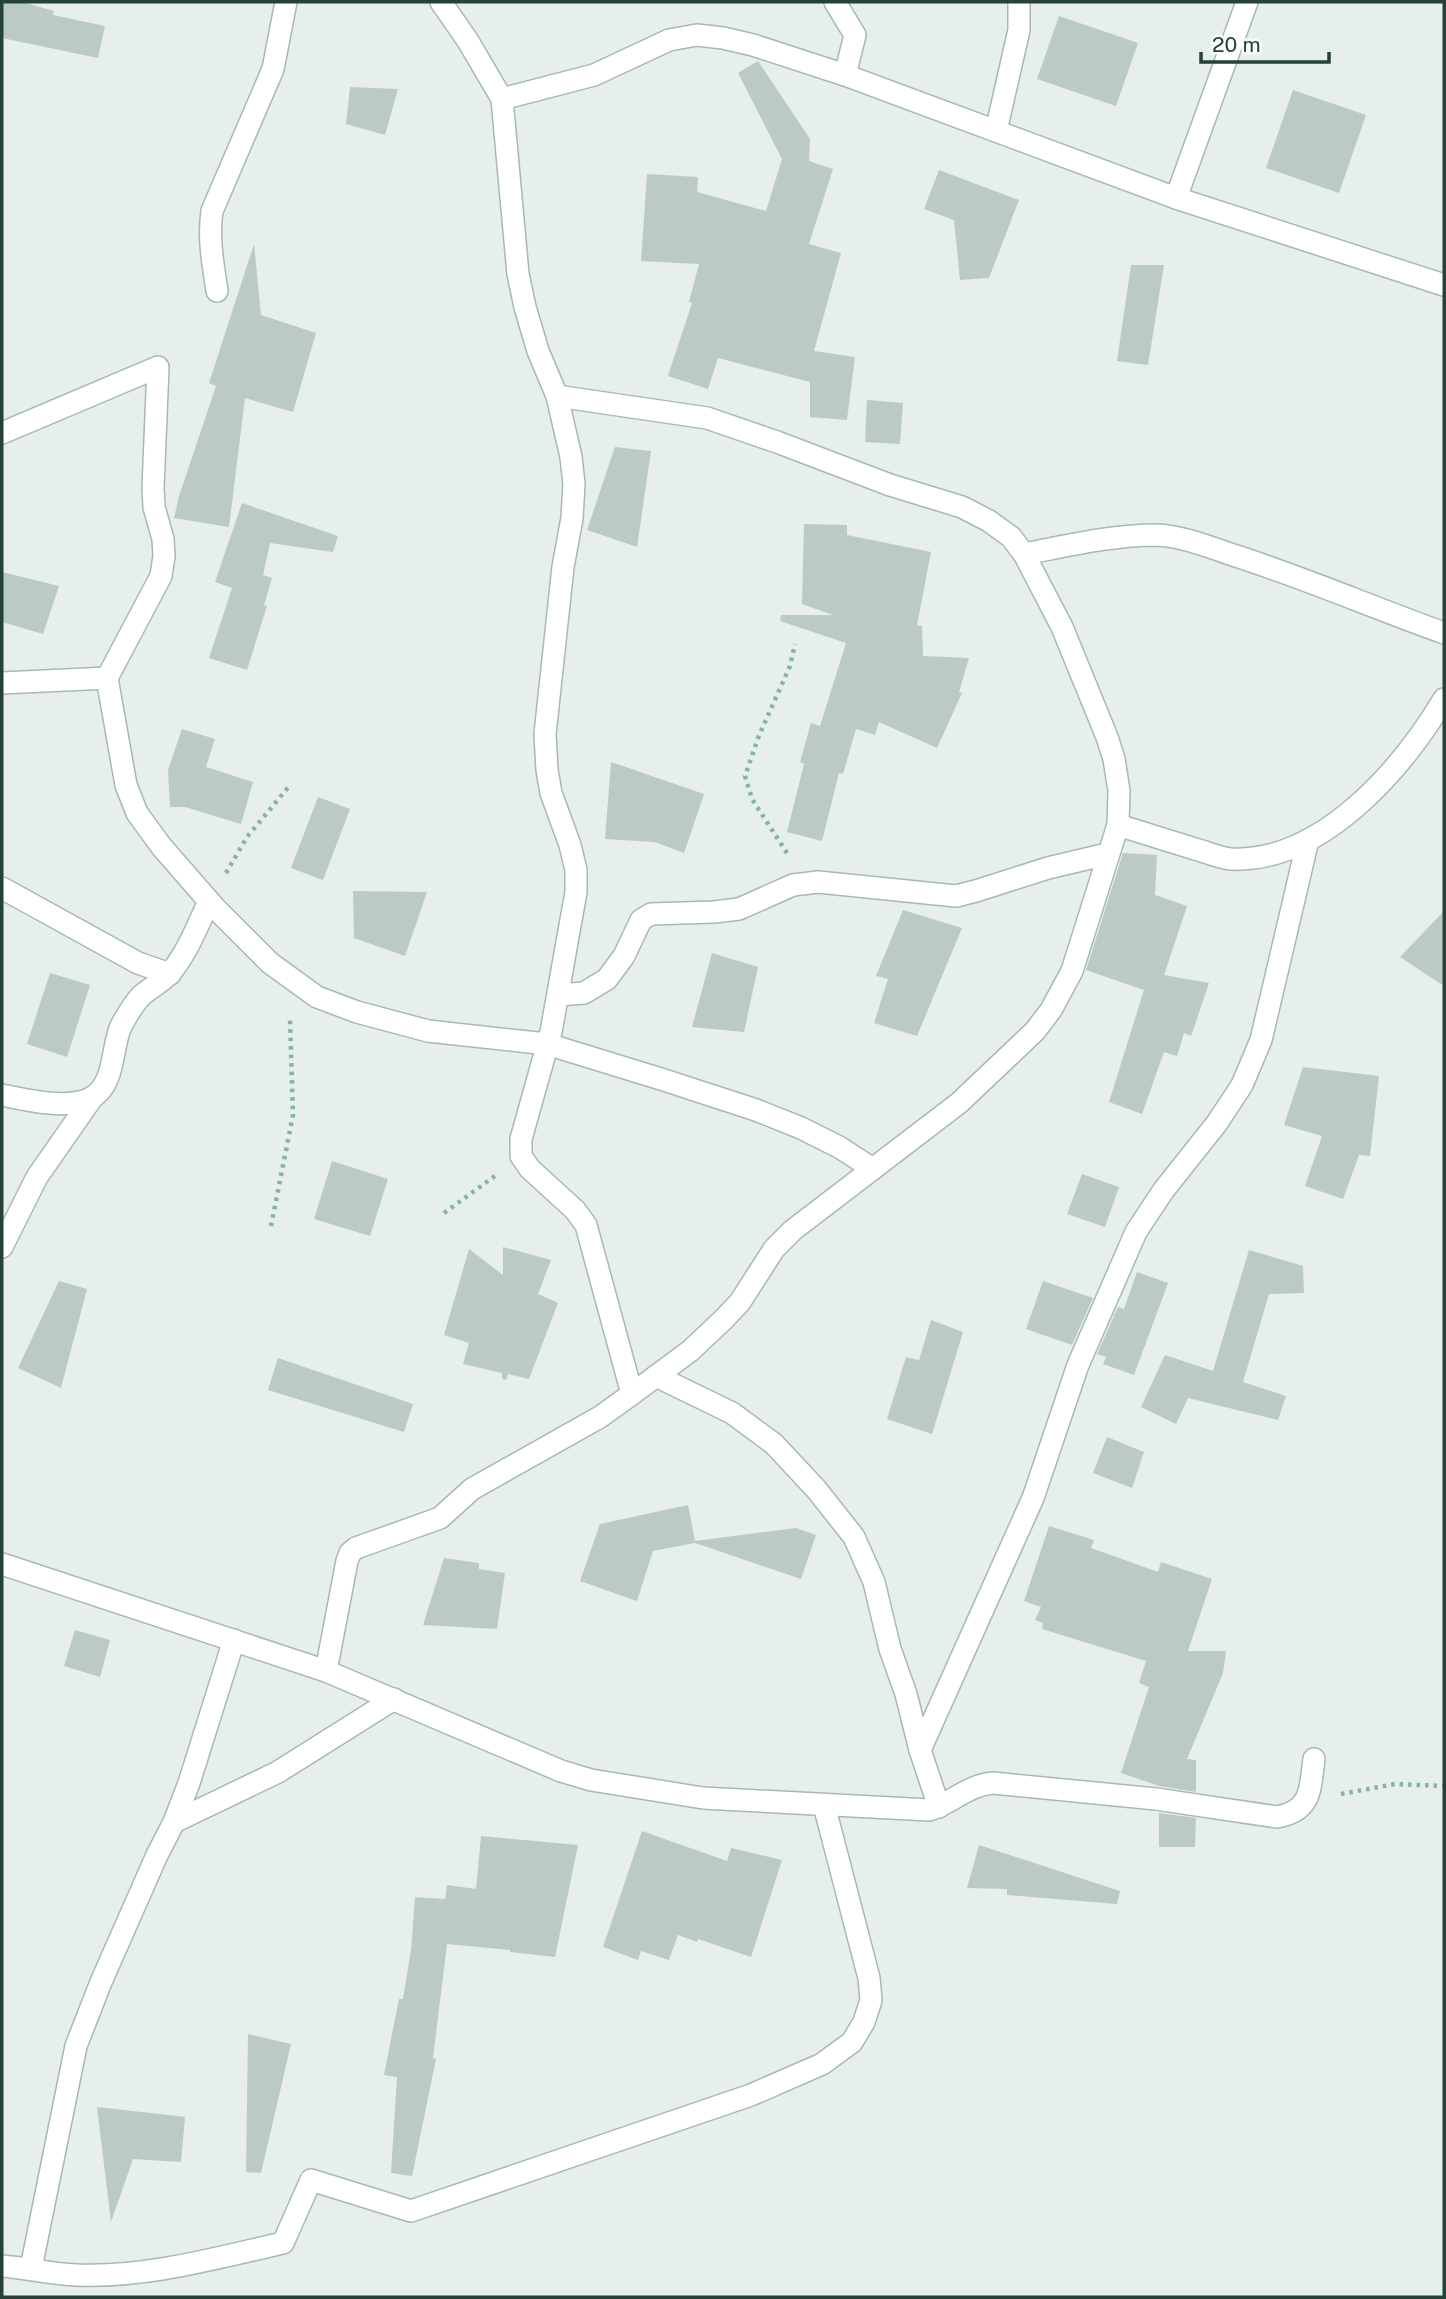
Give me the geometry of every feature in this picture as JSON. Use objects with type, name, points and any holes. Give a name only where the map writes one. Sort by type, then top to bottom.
[{"type":"street","points":[[217,291],[209,228],[212,211],[273,69],[286,2]]},
{"type":"street","points":[[441,2],[502,99],[517,274],[538,351],[557,397],[574,484],[545,734],[551,793],[570,845],[576,891],[558,995],[521,1139],[521,1156],[530,1169],[575,1210],[586,1225],[632,1394]]},
{"type":"street","points":[[835,2],[855,35],[845,75]]},
{"type":"street","points":[[996,131],[1018,30],[1019,2]]},
{"type":"street","points":[[1176,198],[1247,2]]},
{"type":"street","points":[[502,99],[594,75],[669,40],[696,35],[753,45],[845,75],[1176,198],[1444,285]]},
{"type":"street","points":[[2,433],[158,367],[153,488],[154,507],[163,539],[161,576],[107,678],[126,785],[137,813],[161,846],[209,901],[270,963],[317,997],[369,1015],[428,1031],[547,1044],[756,1110],[839,1146],[873,1169]]},
{"type":"street","points":[[326,1671],[346,1561],[350,1553],[356,1548],[440,1518],[472,1489],[600,1418],[690,1351],[740,1302],[774,1249],[793,1230],[960,1103],[1035,1031],[1051,1010],[1072,971],[1118,825],[1119,791],[1107,737],[1062,627],[1024,554],[1012,537],[989,521],[962,508],[890,485],[707,418],[557,397]]},
{"type":"street","points":[[1024,554],[1135,536],[1158,535],[1186,540],[1256,562],[1444,633]]},
{"type":"street","points":[[2,683],[107,678]]},
{"type":"street","points":[[1118,825],[1228,859],[1256,858],[1281,852],[1308,840],[1339,820],[1403,761],[1444,699]]},
{"type":"street","points":[[920,1750],[1033,1498],[1078,1365],[1136,1232],[1242,1085],[1261,1040],[1308,840]]},
{"type":"street","points":[[558,995],[583,993],[607,979],[624,956],[641,920],[651,914],[739,909],[793,885],[818,882],[956,895],[1107,854]]},
{"type":"street","points":[[2,888],[138,963],[170,974]]},
{"type":"street","points":[[2,1247],[37,1177],[92,1098],[102,1089],[108,1077],[120,1029],[129,1013],[141,996],[170,974],[187,947],[209,901]]},
{"type":"street","points":[[2,1095],[35,1102],[77,1102],[92,1098]]},
{"type":"street","points":[[656,1376],[732,1413],[774,1444],[816,1489],[855,1537],[874,1582],[890,1649],[939,1807]]},
{"type":"street","points":[[2,1564],[326,1671],[561,1771],[591,1780],[703,1798],[917,1810],[939,1807],[972,1787],[993,1783],[1156,1799],[1277,1817],[1290,1815],[1301,1809],[1309,1792],[1314,1759]]},
{"type":"street","points":[[31,2268],[76,2046],[101,1982],[174,1822],[234,1640]]},
{"type":"street","points":[[174,1822],[278,1772],[394,1699]]},
{"type":"street","points":[[2,2266],[74,2275],[106,2275],[179,2266],[283,2243],[311,2180],[411,2211],[751,2095],[822,2064],[852,2042],[864,2022],[871,2000],[869,1978],[824,1805]]},
{"type":"path","points":[[795,644],[790,666],[758,738],[745,776],[752,799],[807,883]]},
{"type":"path","points":[[209,901],[247,837],[291,785]]},
{"type":"path","points":[[271,1226],[293,1115],[289,977]]},
{"type":"path","points":[[444,1213],[521,1156]]},
{"type":"path","points":[[1306,1801],[1395,1784],[1444,1786]]},
{"type":"building","points":[[2,2],[22,2],[54,11],[53,15],[105,26],[98,58],[2,38]]},
{"type":"building","points":[[1059,16],[1138,43],[1116,106],[1037,79]]},
{"type":"building","points":[[758,61],[810,139],[809,161],[833,169],[809,244],[841,253],[814,351],[855,357],[847,420],[810,417],[810,382],[718,358],[708,389],[668,376],[692,303],[689,302],[699,264],[641,261],[647,174],[698,177],[697,192],[766,211],[782,159],[738,73]]},
{"type":"building","points":[[350,87],[398,89],[385,135],[346,124]]},
{"type":"building","points":[[1293,90],[1366,115],[1339,193],[1266,168]]},
{"type":"building","points":[[939,170],[1019,200],[989,278],[960,280],[954,220],[924,209]]},
{"type":"building","points":[[254,244],[261,315],[316,333],[293,412],[245,398],[229,527],[174,518],[216,386],[209,383]]},
{"type":"building","points":[[1131,265],[1164,265],[1148,365],[1117,361]]},
{"type":"building","points":[[867,400],[903,403],[900,444],[865,442]]},
{"type":"building","points":[[615,447],[651,451],[637,547],[587,530]]},
{"type":"building","points":[[242,503],[338,536],[333,552],[270,543],[263,575],[272,578],[264,605],[267,606],[247,670],[209,658],[232,588],[215,582]]},
{"type":"building","points":[[804,524],[847,525],[847,535],[931,552],[917,625],[922,626],[923,656],[969,658],[959,692],[962,693],[937,748],[879,722],[875,735],[856,729],[843,774],[839,773],[822,841],[787,832],[804,764],[800,762],[811,723],[820,726],[846,643],[780,621],[781,615],[833,615],[802,604]]},
{"type":"building","points":[[2,572],[59,586],[43,634],[2,622]]},
{"type":"building","points":[[182,729],[215,739],[206,767],[253,782],[241,824],[185,807],[170,807],[168,770]]},
{"type":"building","points":[[611,762],[704,794],[684,853],[655,842],[605,839]]},
{"type":"building","points":[[318,797],[350,809],[323,880],[291,868]]},
{"type":"building","points":[[1123,853],[1157,855],[1155,895],[1187,906],[1164,975],[1209,983],[1191,1036],[1184,1033],[1177,1056],[1164,1052],[1142,1114],[1109,1102],[1144,990],[1086,970]]},
{"type":"building","points":[[353,891],[427,892],[405,956],[354,938]]},
{"type":"building","points":[[903,910],[962,928],[917,1036],[874,1023],[888,979],[876,976]]},
{"type":"building","points":[[1444,911],[1444,986],[1400,957]]},
{"type":"building","points":[[712,953],[758,967],[744,1032],[692,1027]]},
{"type":"building","points":[[50,973],[90,985],[67,1057],[27,1044]]},
{"type":"building","points":[[1303,1067],[1379,1076],[1370,1156],[1359,1155],[1343,1199],[1305,1186],[1322,1136],[1284,1125]]},
{"type":"building","points":[[332,1161],[388,1179],[370,1236],[314,1219]]},
{"type":"building","points":[[1082,1174],[1119,1187],[1105,1227],[1067,1214]]},
{"type":"building","points":[[503,1247],[551,1260],[538,1294],[558,1303],[529,1379],[508,1374],[506,1380],[502,1379],[502,1373],[463,1364],[469,1343],[444,1335],[469,1249],[503,1275]]},
{"type":"building","points":[[1249,1250],[1303,1266],[1304,1293],[1269,1294],[1243,1382],[1286,1396],[1278,1420],[1188,1398],[1176,1424],[1141,1407],[1165,1355],[1213,1371]]},
{"type":"building","points":[[1137,1272],[1168,1283],[1134,1375],[1103,1364],[1106,1357],[1097,1354],[1118,1307],[1124,1309]]},
{"type":"building","points":[[59,1281],[87,1289],[61,1388],[18,1368]]},
{"type":"building","points":[[1043,1281],[1093,1298],[1072,1345],[1026,1329]]},
{"type":"building","points":[[931,1320],[963,1332],[932,1434],[887,1419],[906,1357],[919,1360]]},
{"type":"building","points":[[278,1358],[413,1404],[404,1432],[268,1390]]},
{"type":"building","points":[[1107,1437],[1144,1452],[1132,1488],[1093,1473]]},
{"type":"building","points":[[688,1505],[695,1541],[796,1528],[816,1535],[801,1579],[695,1543],[653,1551],[637,1601],[580,1581],[600,1524]]},
{"type":"building","points":[[1049,1526],[1094,1540],[1091,1548],[1158,1572],[1161,1562],[1212,1579],[1188,1651],[1226,1651],[1223,1673],[1187,1759],[1196,1760],[1196,1792],[1159,1786],[1121,1773],[1149,1687],[1139,1683],[1146,1661],[1042,1629],[1043,1623],[1035,1620],[1041,1607],[1024,1601]]},
{"type":"building","points":[[444,1558],[479,1563],[479,1569],[505,1573],[497,1629],[423,1625]]},
{"type":"building","points":[[75,1630],[110,1640],[100,1677],[64,1666]]},
{"type":"building","points":[[1159,1813],[1196,1818],[1195,1847],[1159,1847]]},
{"type":"building","points":[[642,1831],[727,1861],[731,1848],[782,1860],[751,1957],[678,1935],[669,1960],[641,1951],[638,1960],[603,1947]]},
{"type":"building","points":[[481,1836],[578,1845],[555,1957],[447,1944],[433,2058],[436,2059],[412,2176],[391,2173],[397,2077],[384,2075],[399,1999],[403,1999],[411,1950],[415,1897],[445,1899],[447,1885],[476,1889]]},
{"type":"building","points":[[979,1845],[1120,1891],[1117,1904],[1007,1895],[1007,1889],[967,1888]]},
{"type":"building","points":[[248,2034],[291,2044],[261,2173],[246,2172]]},
{"type":"building","points":[[97,2107],[185,2117],[181,2162],[133,2159],[111,2222]]}]
